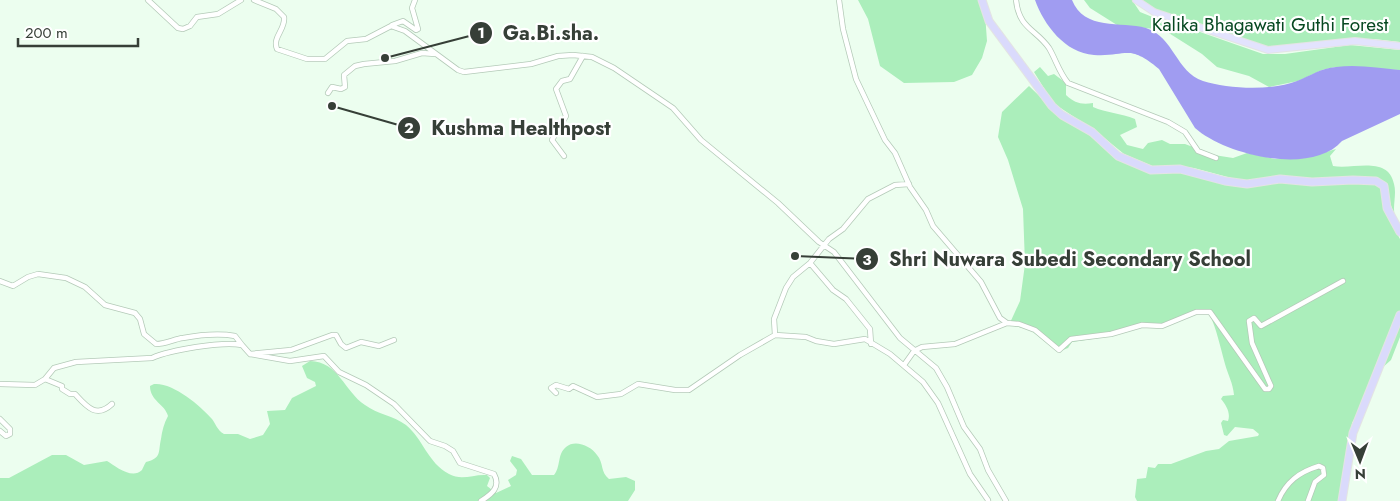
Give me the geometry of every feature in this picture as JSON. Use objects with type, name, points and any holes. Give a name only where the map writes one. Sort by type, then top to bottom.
[{"type":"highway","points":[[982,0],[989,21],[1052,106],[1062,115],[1092,132],[1118,156],[1151,170],[1180,169],[1224,181],[1247,184],[1280,179],[1312,182],[1376,181],[1384,186],[1387,208],[1400,232]]},
{"type":"highway","points":[[1342,501],[1353,433],[1400,315]]},
{"type":"main road","points":[[1136,0],[1154,12],[1268,50],[1355,41],[1400,46]]},
{"type":"street","points":[[148,0],[178,28],[183,29],[197,17],[218,14],[241,0]]},
{"type":"street","points":[[254,0],[276,9],[284,17],[284,28],[276,39],[277,48],[307,58],[325,59],[347,41],[366,39],[403,21],[416,30],[418,29],[412,8],[415,0]]},
{"type":"street","points":[[838,0],[856,78],[885,140],[895,153],[909,184],[926,210],[933,226],[981,282],[1000,318],[1007,323]]},
{"type":"street","points":[[1016,0],[1022,20],[1048,47],[1058,71],[1068,83],[1168,122],[1185,132],[1198,151],[1216,158]]},
{"type":"street","points":[[391,26],[404,31],[464,72],[531,64],[558,56],[592,57],[614,68],[673,108],[701,140],[778,203],[824,244],[842,262],[870,302],[900,338],[936,368],[947,387],[964,427],[980,449],[988,470],[1006,501]]},
{"type":"street","points":[[328,93],[331,87],[341,89],[345,87],[344,75],[355,66],[395,61],[422,54],[436,54]]},
{"type":"street","points":[[564,156],[552,140],[566,116],[556,89],[562,81],[570,79],[583,56]]},
{"type":"street","points":[[775,335],[774,319],[786,288],[793,277],[810,262],[824,244],[843,229],[868,198],[895,185],[909,184]]},
{"type":"street","points":[[810,262],[832,290],[846,299],[870,329],[871,344]]},
{"type":"street","points":[[0,281],[13,286],[28,276],[38,274],[66,278],[88,289],[105,305],[135,313],[140,319],[144,334],[156,344],[183,338],[217,334],[235,336],[250,354],[290,360],[324,356],[339,372],[366,385],[394,404],[430,441],[453,451],[460,463],[494,474],[497,483],[495,489],[481,501]]},
{"type":"street","points":[[904,365],[914,351],[922,347],[955,344],[1007,323],[1019,324],[1035,330],[1059,350],[1071,339],[1111,334],[1142,325],[1162,326],[1196,312],[1210,312],[1264,389],[1269,389],[1271,386],[1252,343],[1249,321],[1254,318],[1261,326],[1343,281]]},
{"type":"street","points":[[250,354],[291,350],[332,335],[336,335],[341,344],[346,348],[361,342],[379,346],[394,340]]},
{"type":"street","points":[[556,393],[551,388],[556,385],[569,388],[573,386],[597,397],[621,394],[638,384],[675,390],[689,390],[740,355],[775,335],[806,337],[834,344],[865,339],[890,354],[923,382],[938,403],[970,474],[988,500]]},
{"type":"street","points":[[0,384],[29,385],[44,379],[54,368],[76,362],[152,358],[162,354],[200,347],[242,345]]},
{"type":"street","points":[[44,379],[62,386],[70,394],[75,394],[90,411],[97,412],[112,404]]},
{"type":"street","points":[[0,419],[10,429],[10,434],[6,436],[0,431]]},
{"type":"street","points":[[1278,501],[1285,485],[1294,477],[1319,466],[1323,468],[1324,476],[1315,482],[1308,501]]},
{"type":"green space","points":[[858,0],[984,0],[987,41],[982,58],[972,75],[954,82],[904,83],[880,66],[868,19]]},
{"type":"green space","points":[[1084,0],[1132,0],[1140,12],[1263,54],[1285,54],[1350,45],[1400,50],[1400,70],[1335,67],[1322,70],[1298,81],[1269,87],[1249,76],[1217,67],[1202,54],[1164,30],[1117,25],[1090,8]]},
{"type":"green space","name":"Kalika Bhagawati Guthi Forest","points":[[1141,0],[1400,0],[1400,42],[1374,39],[1334,40],[1283,48],[1267,47],[1215,28],[1161,12]]},
{"type":"green space","points":[[1040,67],[1048,76],[1054,74],[1066,83],[1066,95],[1075,102],[1093,103],[1093,107],[1098,109],[1135,119],[1137,127],[1120,135],[1127,145],[1143,149],[1148,143],[1162,140],[1170,144],[1185,144],[1214,155],[1233,158],[1247,153],[1275,159],[1316,155],[1336,149],[1330,156],[1333,166],[1377,167],[1385,170],[1390,175],[1395,192],[1395,218],[1384,183],[1239,180],[1194,168],[1178,166],[1157,168],[1124,154],[1097,132],[1053,103],[1034,72]]},
{"type":"green space","points":[[1029,86],[1061,117],[1147,172],[1178,171],[1248,186],[1262,186],[1278,181],[1312,185],[1347,182],[1373,183],[1381,187],[1385,212],[1400,239],[1400,337],[1391,360],[1382,368],[1352,423],[1344,482],[1338,501],[1137,501],[1135,497],[1137,479],[1146,478],[1148,467],[1155,468],[1158,464],[1171,464],[1206,451],[1219,449],[1229,441],[1258,436],[1259,434],[1253,429],[1235,427],[1227,436],[1224,435],[1221,423],[1223,420],[1228,421],[1229,415],[1221,399],[1223,396],[1234,395],[1209,313],[1195,314],[1166,327],[1135,327],[1099,338],[1072,342],[1068,348],[1058,352],[1029,329],[1009,325],[1020,301],[1025,264],[1023,209],[1008,160],[998,137],[1002,112]]},
{"type":"green space","points":[[310,361],[328,366],[365,405],[406,425],[436,464],[449,474],[458,477],[487,475],[490,478],[487,486],[496,493],[511,486],[508,480],[516,475],[517,470],[510,461],[512,456],[521,459],[532,475],[554,475],[563,450],[574,444],[587,446],[594,452],[609,479],[626,477],[635,481],[635,490],[628,501],[0,501],[0,478],[9,478],[52,455],[66,455],[84,465],[107,461],[119,469],[133,474],[142,470],[146,462],[155,459],[158,454],[165,421],[168,416],[164,408],[152,395],[150,386],[154,384],[169,387],[193,401],[207,413],[218,429],[224,434],[238,434],[250,439],[263,435],[270,424],[267,411],[285,410],[292,398],[316,386],[315,382],[307,378],[302,366]]},
{"type":"shaded area","points":[[1035,0],[1072,0],[1078,10],[1094,21],[1136,26],[1155,32],[1194,77],[1213,84],[1263,88],[1287,84],[1325,69],[1344,66],[1400,70],[1400,114],[1342,141],[1328,152],[1311,158],[1268,158],[1247,153],[1209,138],[1195,128],[1159,69],[1149,61],[1140,56],[1127,53],[1094,55],[1084,53],[1065,43],[1050,28]]},
{"type":"place","name":"Ga.Bi.sha.","points":[[385,58]]},
{"type":"place","name":"Kushma Healthpost","points":[[332,106]]},
{"type":"place","name":"Shri Nuwara Subedi Secondary School","points":[[795,256]]}]
